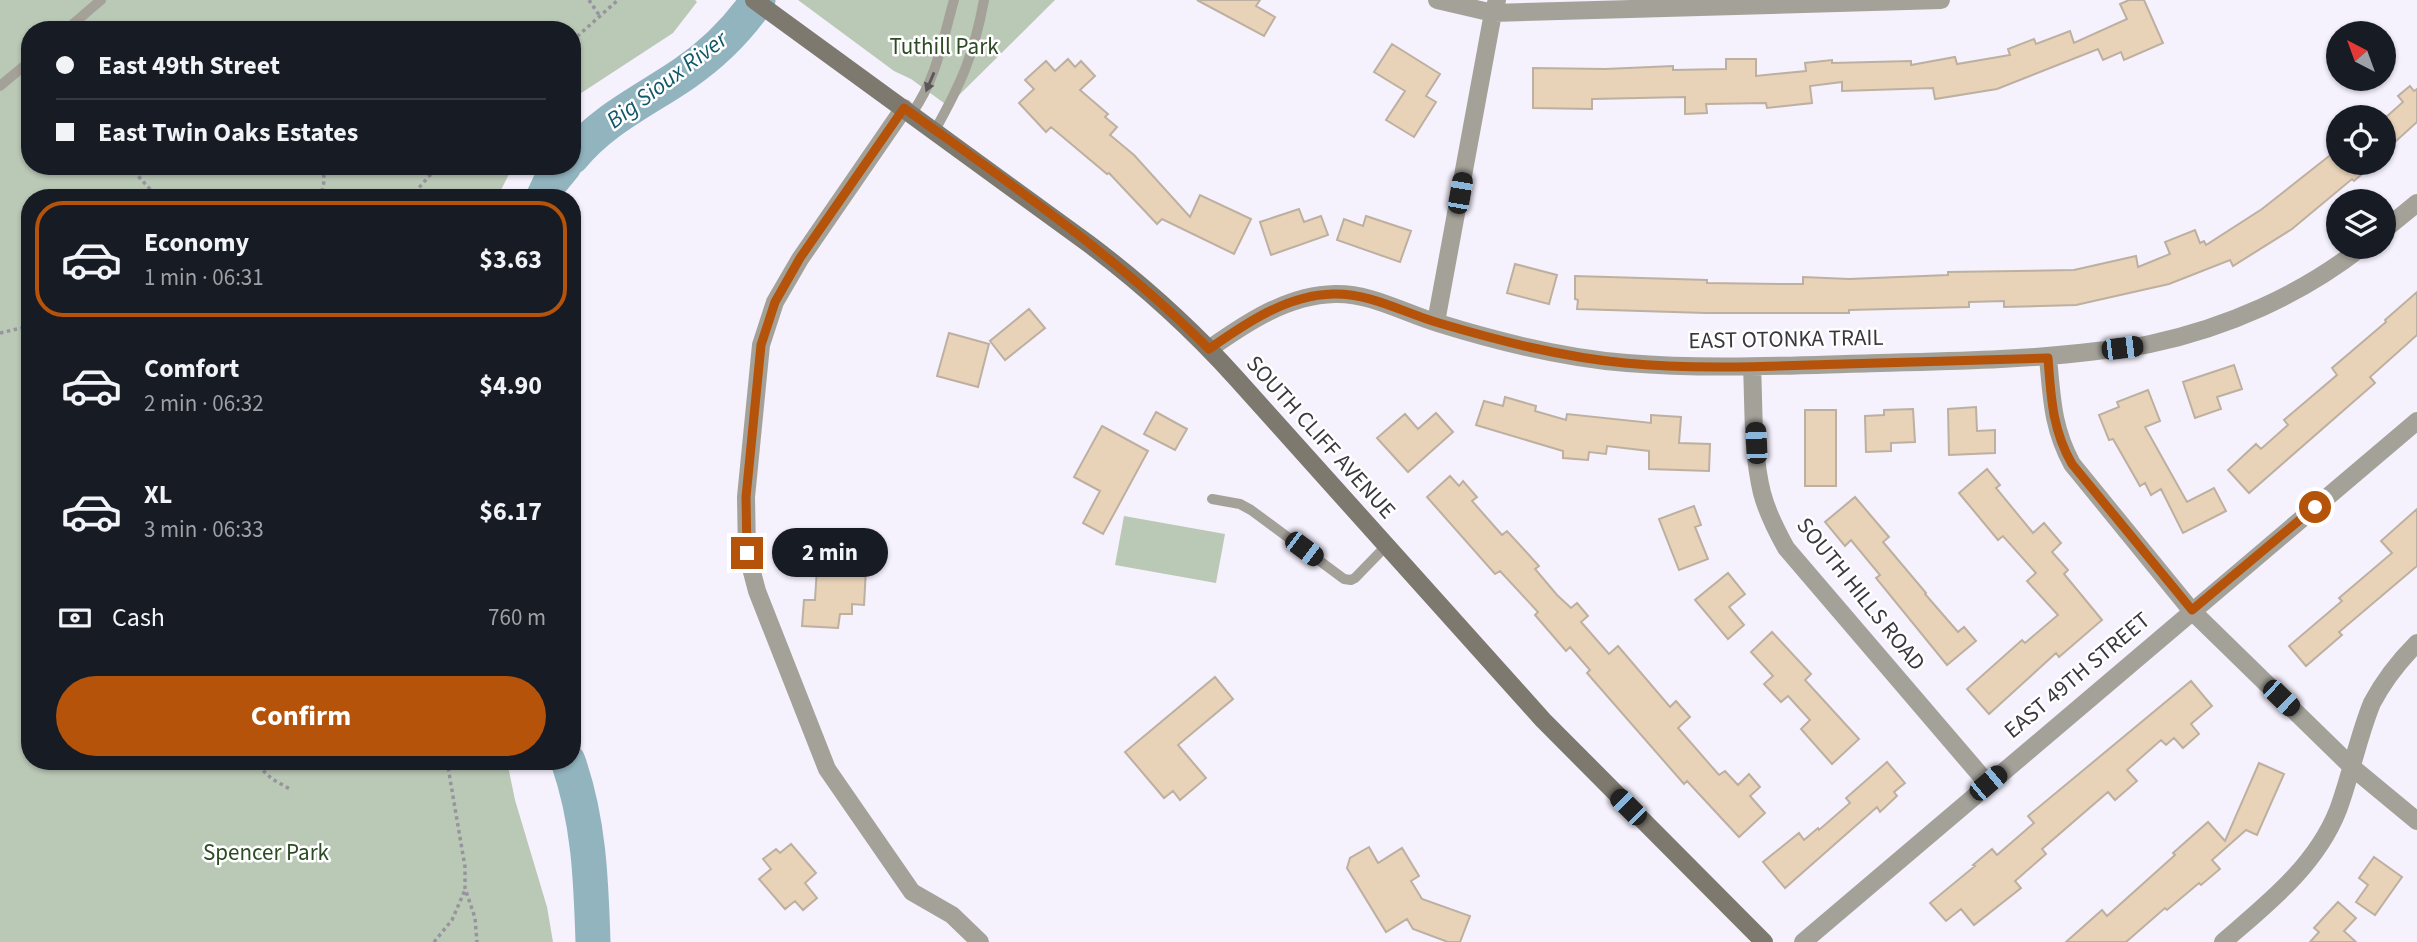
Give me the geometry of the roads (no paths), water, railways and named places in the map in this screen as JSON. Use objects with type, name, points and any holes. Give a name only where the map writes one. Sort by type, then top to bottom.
[{"type":"main road","name":"SOUTH CLIFF AVENUE","points":[[754,0],[1121,268],[1184,323],[1543,720],[1764,942]]},
{"type":"street","points":[[1437,0],[1495,6],[1941,0]]},
{"type":"street","points":[[1436,322],[1495,6]]},
{"type":"street","points":[[908,111],[800,258],[775,302],[761,345],[746,497],[747,553],[757,591],[827,769],[912,892],[952,915],[980,942]]},
{"type":"street","points":[[2396,220],[2417,203]]},
{"type":"street","name":"EAST OTONKA TRAIL","points":[[1209,349],[1261,315],[1306,298],[1332,294],[1378,301],[1436,322],[1508,343],[1626,363],[1752,367],[2048,358],[2147,345],[2193,333],[2289,294],[2346,259]]},
{"type":"street","points":[[2048,358],[2054,422],[2072,464],[2192,610],[2353,768],[2417,821]]},
{"type":"street","name":"SOUTH HILLS ROAD","points":[[1752,367],[1757,468],[1771,519],[1786,548],[1988,783]]},
{"type":"street","name":"EAST 49TH STREET","points":[[1803,942],[2417,421]]},
{"type":"street","points":[[2223,942],[2278,895],[2308,862],[2330,828],[2353,768],[2366,718],[2376,695],[2399,660],[2417,643]]},
{"type":"lane","points":[[76,21],[101,0]]},
{"type":"lane","points":[[908,111],[926,90],[935,69],[954,0]]},
{"type":"lane","points":[[935,130],[964,76],[976,41],[984,0]]},
{"type":"lane","points":[[0,86],[21,68]]},
{"type":"lane","points":[[1212,499],[1240,504],[1251,510],[1344,579],[1355,578],[1386,546]]},
{"type":"waterway","name":"Big Sioux River","points":[[581,147],[611,121],[706,57],[734,31],[758,0]]},
{"type":"waterway","name":"Big Sioux River","points":[[547,189],[557,175]]},
{"type":"waterway","name":"Big Sioux River","points":[[571,770],[585,828],[593,942]]},
{"type":"park label","name":"Tuthill Park","points":[[944,46]]},
{"type":"park label","name":"Spencer Park","points":[[266,852]]}]
